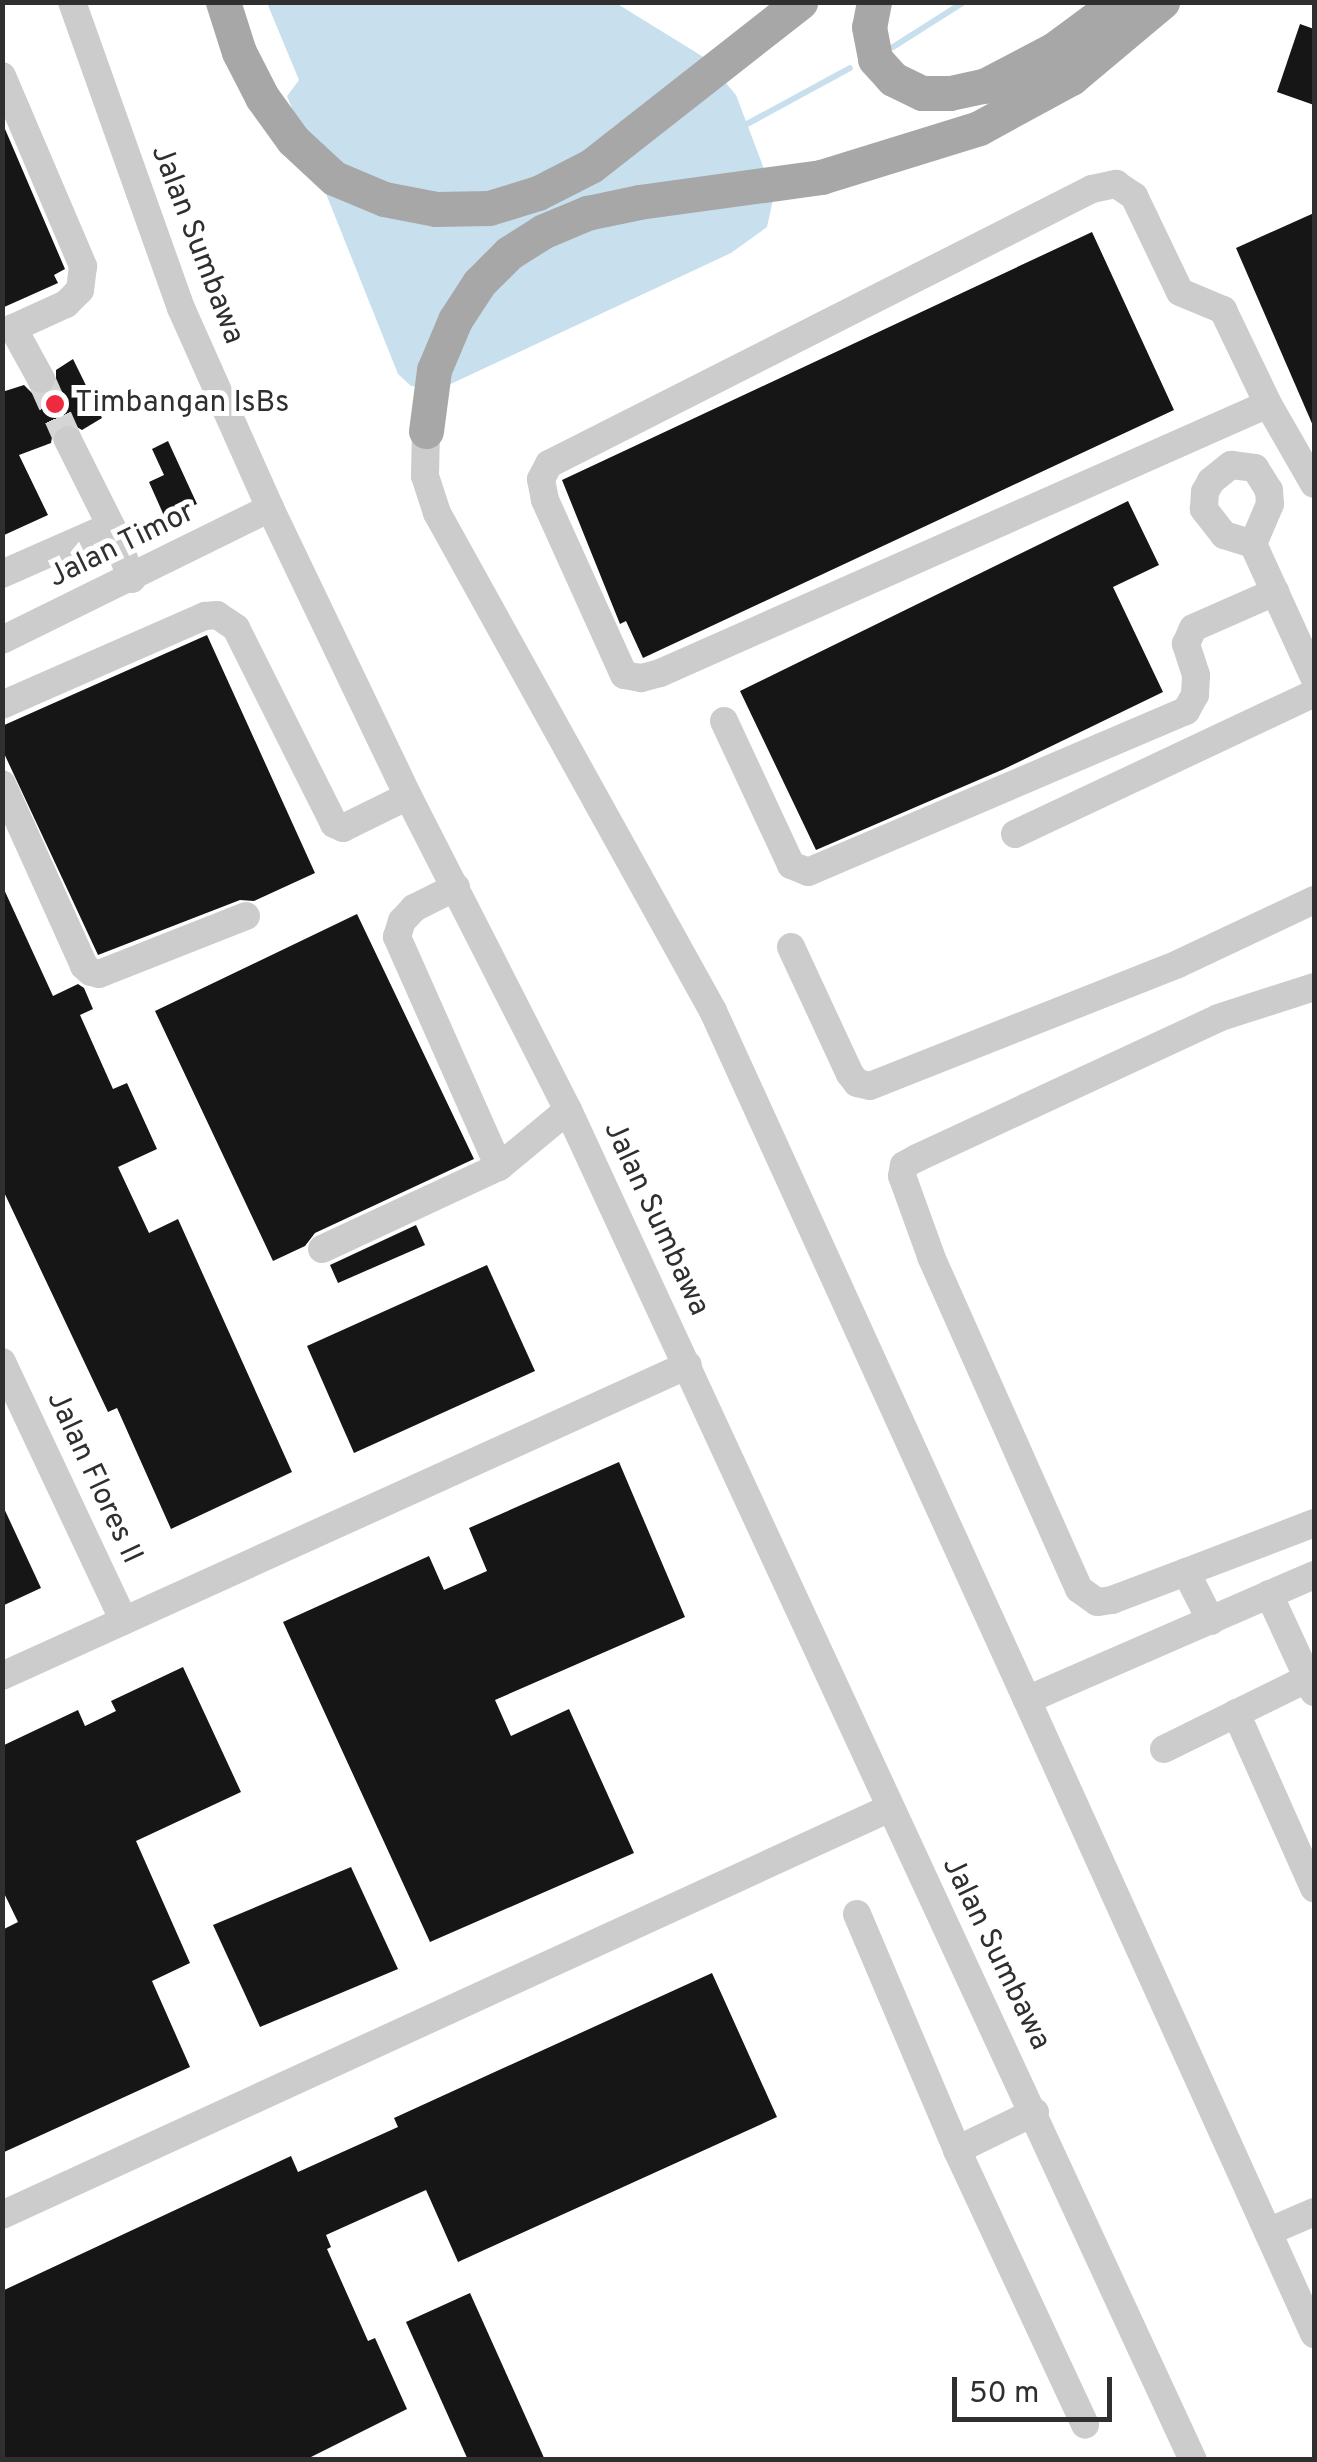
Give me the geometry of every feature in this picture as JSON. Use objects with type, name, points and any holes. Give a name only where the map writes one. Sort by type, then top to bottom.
[{"type":"main road","points":[[223,2],[240,52],[262,98],[293,140],[334,178],[401,203],[436,210],[488,208],[538,194],[591,166],[800,2]]},
{"type":"main road","points":[[874,2],[869,27],[875,59],[894,79],[922,93],[950,93],[984,86],[1053,50],[1118,2]]},
{"type":"main road","points":[[426,431],[434,370],[455,320],[480,283],[509,253],[586,213],[822,177],[980,128],[1071,78],[1162,2]]},
{"type":"street","name":"Jalan Sumbawa","points":[[72,2],[181,308],[270,508],[392,805],[448,889],[568,1110],[688,1365],[1027,2116],[1193,2460]]},
{"type":"street","points":[[2,76],[83,266],[84,279],[66,304],[8,331],[40,379]]},
{"type":"street","points":[[1268,404],[642,678],[624,674],[614,658],[545,500],[540,480],[549,464],[568,452],[1092,189],[1116,184],[1134,196],[1180,292],[1222,310],[1268,404],[1314,484]]},
{"type":"street","points":[[426,431],[425,476],[437,512],[713,1011],[1314,2334]]},
{"type":"street","points":[[68,440],[132,578]]},
{"type":"street","name":"Jalan Timor","points":[[2,640],[270,508]]},
{"type":"street","points":[[2,574],[111,526]]},
{"type":"street","points":[[1253,544],[1275,592],[1304,623],[1314,678]]},
{"type":"street","points":[[724,721],[791,865],[808,872],[1186,711],[1195,695],[1196,675],[1186,644],[1192,628],[1275,592]]},
{"type":"street","points":[[2,705],[205,616],[217,616],[236,628],[334,824],[343,828],[392,805]]},
{"type":"street","points":[[1014,834],[1314,693]]},
{"type":"street","points":[[2,784],[84,966],[91,972],[99,974],[246,916]]},
{"type":"street","points":[[448,889],[414,908],[402,921],[397,937],[499,1167]]},
{"type":"street","points":[[792,947],[850,1074],[858,1083],[870,1086],[1178,964],[1314,900]]},
{"type":"street","points":[[1314,987],[1218,1018],[904,1165],[904,1186],[930,1256],[1079,1589],[1097,1602],[1112,1600],[1314,1523]]},
{"type":"street","points":[[322,1249],[499,1167],[568,1110]]},
{"type":"street","name":"Jalan Flores II","points":[[2,1362],[124,1621]]},
{"type":"street","points":[[2,1676],[688,1365]]},
{"type":"street","points":[[1186,1572],[1211,1621]]},
{"type":"street","points":[[1028,1700],[1314,1575]]},
{"type":"street","points":[[1164,1749],[1236,1713],[1311,1686],[1268,1594]]},
{"type":"street","points":[[1236,1713],[1314,1888]]},
{"type":"street","points":[[2,2215],[888,1808]]},
{"type":"street","points":[[858,1914],[957,2150],[1085,2425]]},
{"type":"street","points":[[957,2150],[1027,2116]]},
{"type":"street","points":[[1268,2232],[1314,2212]]},
{"type":"water","points":[[267,3],[616,3],[705,58],[736,95],[774,195],[767,227],[731,253],[440,389],[411,386],[398,374],[287,96],[299,80]]},
{"type":"building","points":[[1300,24],[1314,29],[1314,105],[1277,92]]},
{"type":"building","points":[[2,122],[65,269],[54,275],[58,283],[2,308]]},
{"type":"building","points":[[1314,213],[1314,428],[1236,248]]},
{"type":"building","points":[[1092,232],[1174,410],[643,658],[626,621],[620,624],[562,480]]},
{"type":"building","points":[[73,359],[102,418],[82,430],[70,423],[61,424],[53,431],[51,443],[19,455],[48,515],[2,536],[2,392],[24,385],[33,394],[48,395],[56,387],[56,370]]},
{"type":"building","points":[[168,441],[197,504],[165,518],[149,482],[164,475],[152,449]]},
{"type":"building","points":[[1128,501],[1159,565],[1113,587],[1163,692],[1004,769],[816,850],[740,691]]},
{"type":"building","points":[[207,635],[315,873],[254,901],[240,900],[98,955],[2,749],[2,726]]},
{"type":"building","points":[[2,885],[53,996],[78,984],[84,988],[93,1009],[80,1015],[113,1089],[127,1083],[157,1149],[118,1167],[149,1233],[178,1219],[292,1472],[171,1529],[117,1408],[108,1412],[2,1188]]},
{"type":"building","points":[[357,914],[474,1159],[315,1233],[305,1246],[273,1261],[155,1011]]},
{"type":"building","points":[[416,1225],[425,1245],[338,1283],[330,1265]]},
{"type":"building","points":[[487,1265],[535,1371],[354,1453],[307,1346]]},
{"type":"building","points":[[619,1462],[685,1617],[495,1700],[511,1736],[569,1709],[634,1853],[430,1942],[283,1622],[429,1556],[444,1590],[487,1571],[469,1528]]},
{"type":"building","points":[[2,1504],[41,1588],[2,1606]]},
{"type":"building","points":[[183,1667],[241,1792],[136,1841],[190,1963],[152,1981],[190,2067],[2,2153],[2,1930],[18,1922],[2,1889],[2,1746],[78,1710],[85,1726],[116,1711],[111,1701]]},
{"type":"building","points":[[351,1867],[398,1969],[260,2027],[213,1925]]},
{"type":"building","points":[[712,1973],[777,2117],[458,2262],[426,2190],[326,2235],[331,2247],[327,2249],[368,2341],[375,2338],[407,2409],[305,2460],[2,2460],[2,2291],[291,2156],[298,2172],[398,2127],[394,2118]]},
{"type":"building","points":[[470,2293],[545,2460],[468,2460],[406,2322]]},
{"type":"waterway","points":[[893,47],[964,2]]},
{"type":"waterway","points":[[747,124],[850,68]]},
{"type":"tunnel","points":[[41,379],[68,440]]},
{"type":"place","name":"Timbangan IsBs","points":[[55,404]]}]
